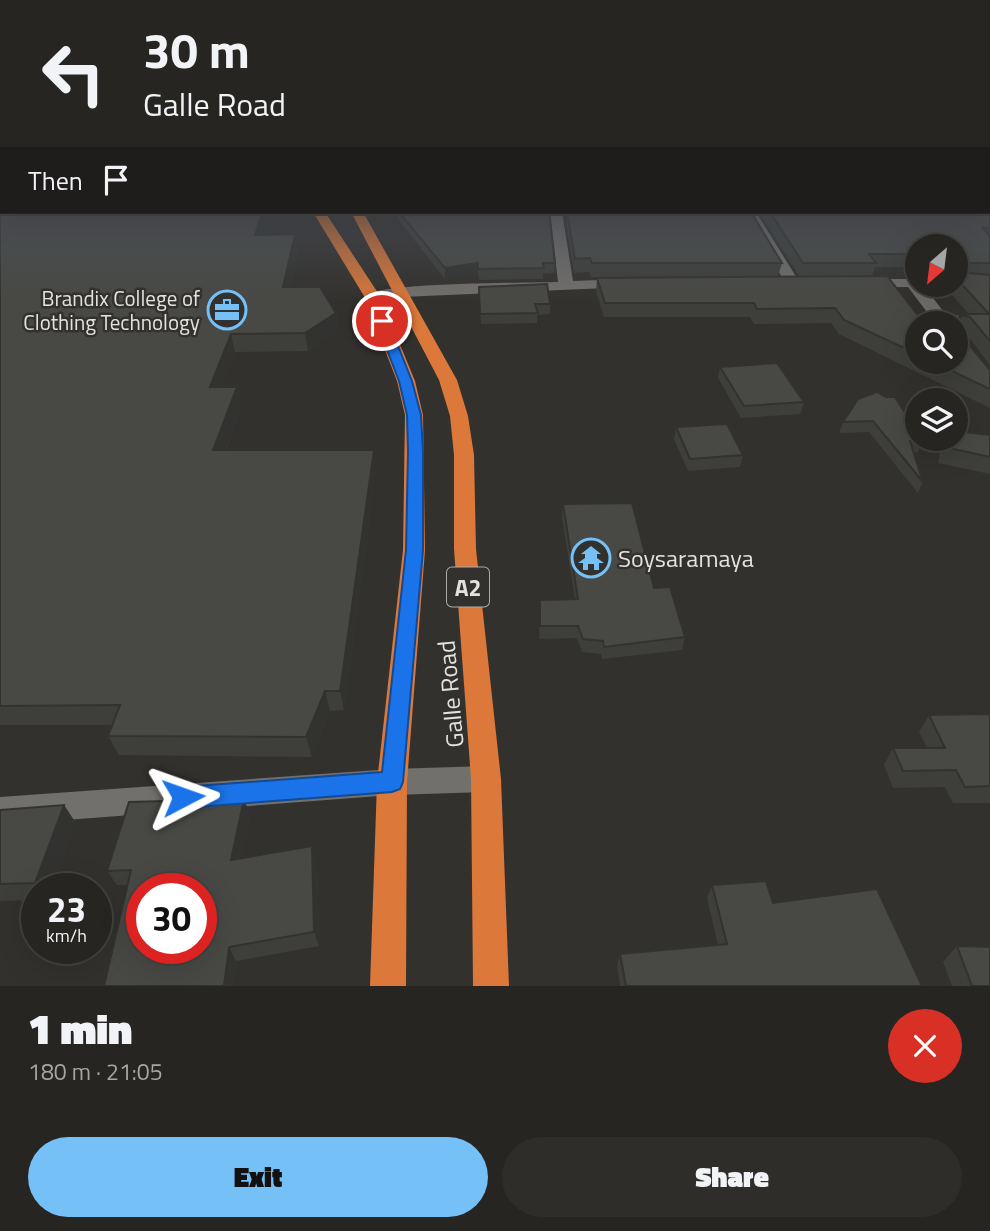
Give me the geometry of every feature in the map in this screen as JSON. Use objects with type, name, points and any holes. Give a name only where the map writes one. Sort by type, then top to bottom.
[{"type":"highway","name":"Galle Road","points":[[320,214],[372,296],[406,381],[414,427],[414,550],[392,782],[388,986]]},
{"type":"highway","name":"Galle Road","points":[[358,214],[448,380],[459,416],[464,455],[465,549],[486,779],[491,986]]},
{"type":"street","points":[[556,214],[565,285]]},
{"type":"street","points":[[751,214],[799,283],[753,284]]},
{"type":"street","points":[[846,283],[905,283]]},
{"type":"street","points":[[372,296],[402,292],[646,284]]},
{"type":"street","points":[[0,811],[392,782],[486,779]]},
{"type":"building","points":[[0,214],[261,214],[255,235],[295,234],[283,287],[320,287],[336,313],[305,333],[231,334],[210,387],[237,387],[213,450],[374,450],[340,691],[325,691],[306,737],[108,736],[120,705],[0,706]]},
{"type":"building","points":[[401,214],[549,214],[555,263],[543,263],[544,268],[478,269],[478,263],[445,268]]},
{"type":"building","points":[[567,214],[752,214],[782,263],[592,263],[590,258],[575,259]]},
{"type":"building","points":[[771,214],[990,214],[990,228],[983,228],[990,237],[990,263],[968,263],[968,234],[905,234],[905,254],[869,254],[876,263],[803,263]]},
{"type":"building","points":[[968,273],[990,275],[990,341],[968,317],[968,314],[989,314],[968,291]]},
{"type":"building","points":[[887,276],[915,311],[905,311],[905,348],[844,320],[835,308],[757,309],[754,303],[605,303],[597,278]]},
{"type":"building","points":[[547,284],[550,304],[535,304],[538,313],[480,314],[479,287]]},
{"type":"building","points":[[968,344],[990,370],[990,389],[958,374],[968,374]]},
{"type":"building","points":[[777,363],[804,402],[744,406],[720,367]]},
{"type":"building","points":[[877,392],[886,397],[895,397],[905,413],[905,451],[913,451],[923,482],[873,421],[843,422],[858,399]]},
{"type":"building","points":[[727,424],[743,455],[690,459],[676,427]]},
{"type":"building","points":[[968,432],[990,435],[990,457],[963,451],[968,451]]},
{"type":"building","points":[[632,503],[654,588],[670,587],[685,637],[604,647],[603,641],[583,639],[578,626],[540,626],[540,600],[578,599],[563,504]]},
{"type":"building","points":[[990,714],[990,786],[965,787],[956,770],[903,771],[893,748],[945,748],[929,715]]},
{"type":"building","points":[[244,799],[231,860],[312,846],[314,932],[229,947],[224,986],[104,986],[109,964],[112,964],[112,952],[126,891],[126,964],[217,964],[217,873],[107,871],[129,802]]},
{"type":"building","points":[[64,805],[39,873],[21,873],[21,883],[0,884],[0,810]]},
{"type":"building","points":[[766,881],[773,903],[877,889],[922,986],[626,986],[620,954],[727,944],[712,885]]},
{"type":"building","points":[[957,946],[990,947],[990,986],[972,986]]},
{"type":"place","name":"Brandix College of Clothing Technology","points":[[227,310]]},
{"type":"place","name":"Soysaramaya","points":[[591,558]]},
{"type":"route","points":[[183,797],[392,782],[414,550],[415,452],[414,415],[406,381],[382,321]]}]
